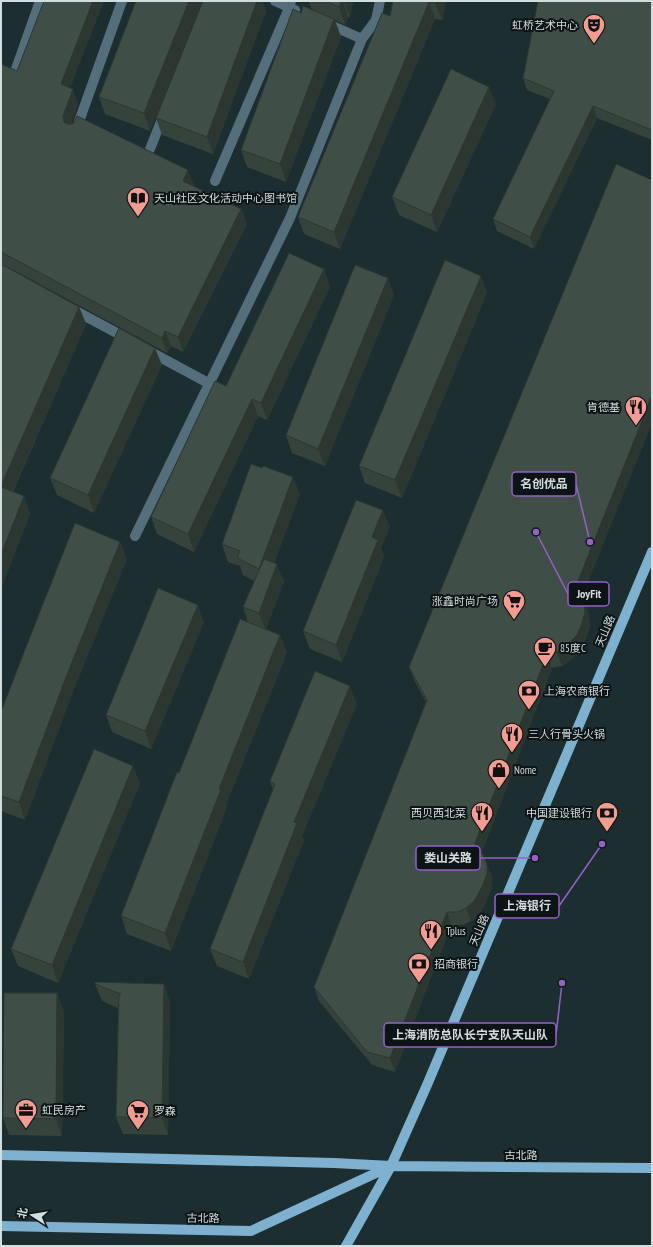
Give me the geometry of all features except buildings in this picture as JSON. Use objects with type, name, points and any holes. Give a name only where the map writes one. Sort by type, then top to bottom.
[{"type":"main road","name":"天山路","points":[[346,1246],[391,1166],[427,1085],[652,552]]},
{"type":"main road","name":"古北路","points":[[1,1154],[334,1163],[391,1166],[652,1168]]},
{"type":"main road","name":"古北路","points":[[1,1226],[251,1231],[391,1166]]},
{"type":"street","points":[[16,69],[40,1]]},
{"type":"street","points":[[75,134],[122,1]]},
{"type":"street","points":[[275,1],[290,4],[304,14]]},
{"type":"street","points":[[136,536],[290,218],[362,39],[376,20],[380,1]]},
{"type":"street","points":[[215,181],[290,4]]},
{"type":"street","points":[[318,20],[362,39]]},
{"type":"street","points":[[150,149],[167,105]]},
{"type":"street","points":[[65,305],[210,384]]},
{"type":"place","name":"虹桥艺术中心","points":[[594,44]]},
{"type":"place","name":"天山社区文化活动中心图书馆","points":[[138,218]]},
{"type":"place","name":"肯德基","points":[[636,426]]},
{"type":"place","name":"JoyFit","points":[[536,532]]},
{"type":"place","name":"名创优品","points":[[590,542]]},
{"type":"place","name":"涨鑫时尚广场","points":[[514,620]]},
{"type":"place","name":"85度C","points":[[545,668]]},
{"type":"place","name":"上海农商银行","points":[[529,710]]},
{"type":"place","name":"三人行骨头火锅","points":[[512,754]]},
{"type":"place","name":"Nome","points":[[499,790]]},
{"type":"place","name":"西贝西北菜","points":[[482,832]]},
{"type":"place","name":"中国建设银行","points":[[607,832]]},
{"type":"place","name":"上海银行","points":[[602,844]]},
{"type":"place","name":"娄山关路","points":[[535,858]]},
{"type":"place","name":"Tplus","points":[[431,950]]},
{"type":"place","name":"上海消防总队长宁支队天山队","points":[[562,983]]},
{"type":"place","name":"招商银行","points":[[419,984]]},
{"type":"place","name":"虹民房产","points":[[26,1130]]},
{"type":"place","name":"罗森","points":[[138,1130]]}]
